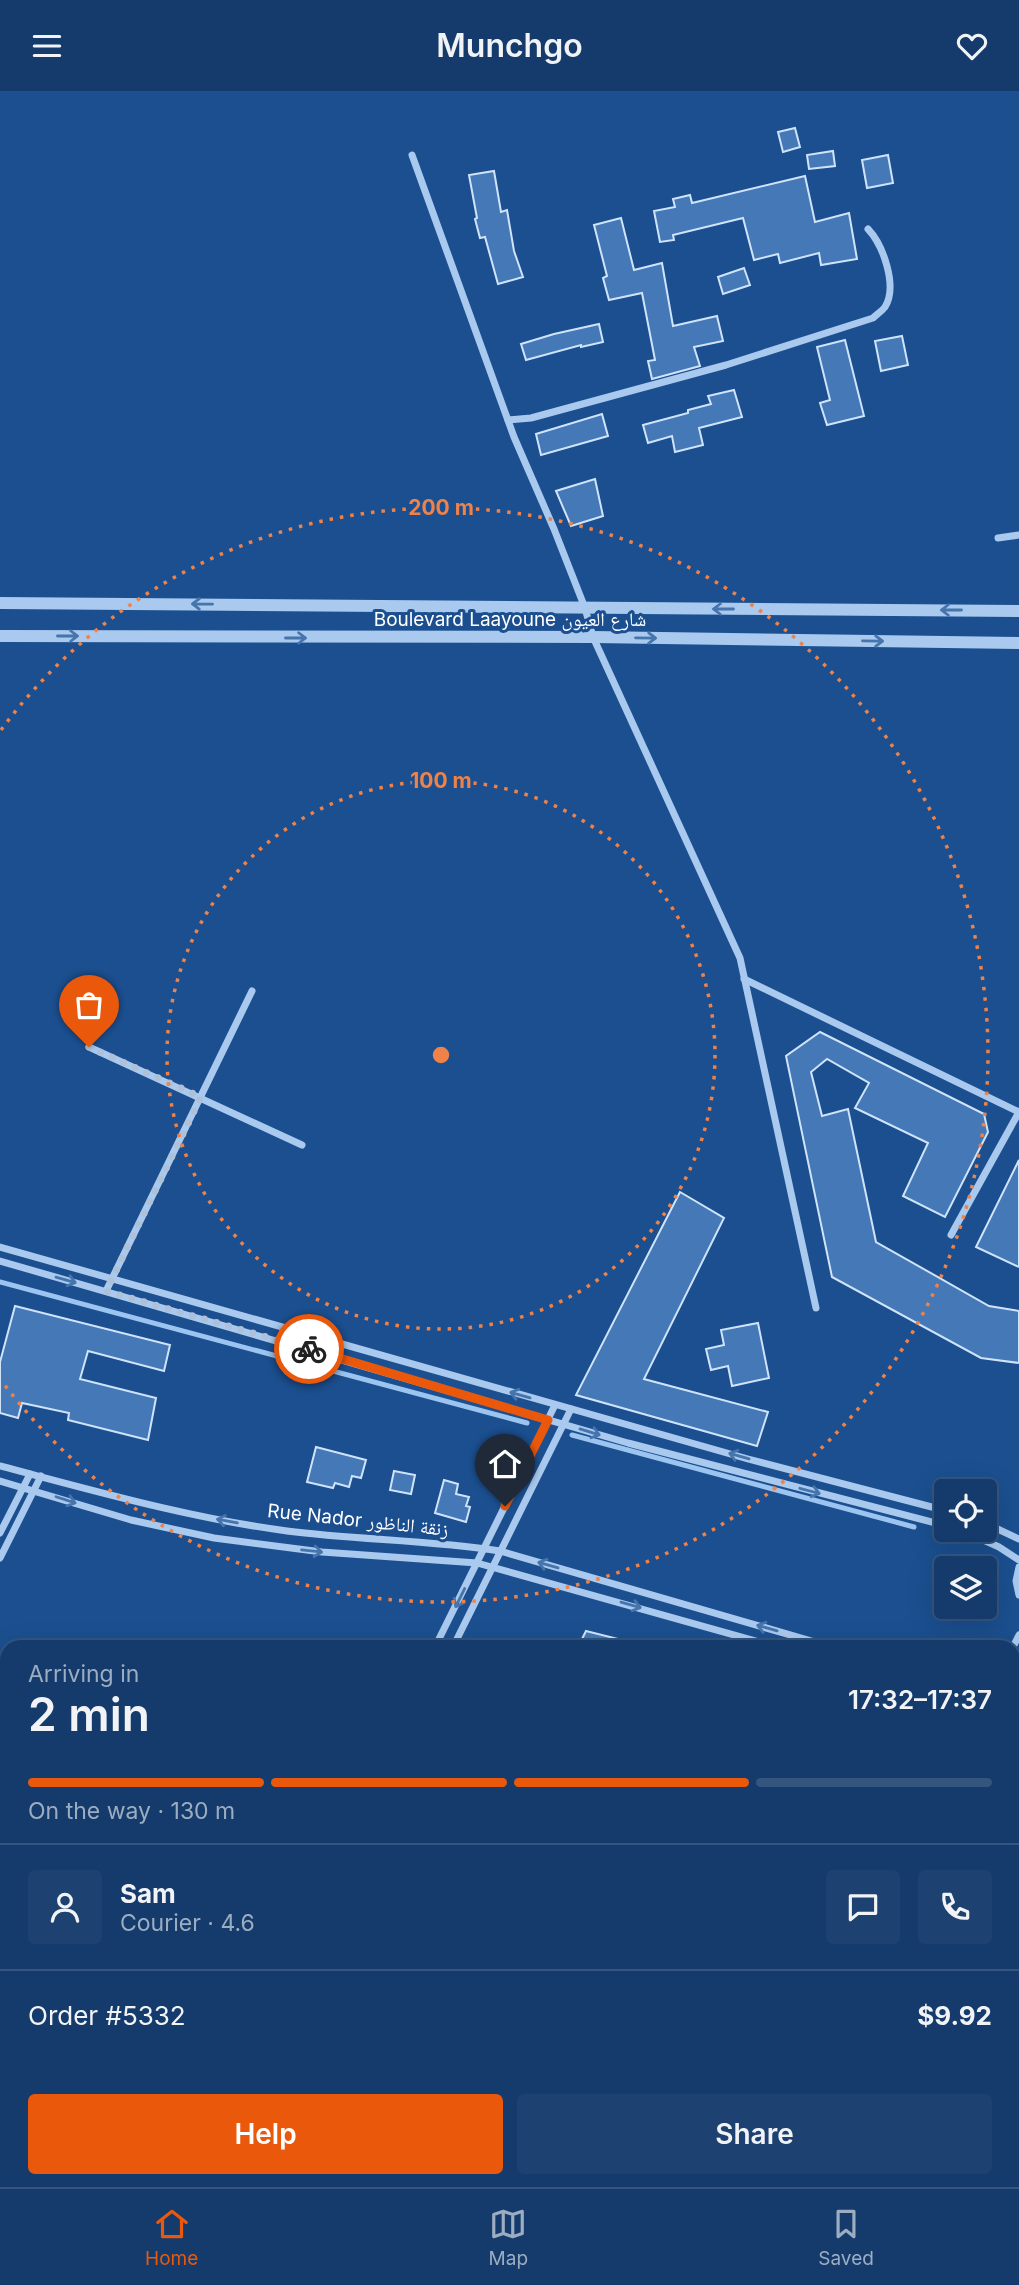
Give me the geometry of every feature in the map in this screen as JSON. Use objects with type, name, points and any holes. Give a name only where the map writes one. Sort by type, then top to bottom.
[{"type":"street","points":[[412,155],[508,420],[585,608],[593,637],[740,958],[816,1308]]},
{"type":"street","points":[[508,420],[531,418],[714,369],[873,318],[885,306],[890,286],[882,253],[868,229]]},
{"type":"street","points":[[998,538],[1019,535]]},
{"type":"street","name":"Boulevard Laayoune شارع العيون","points":[[0,603],[1019,611]]},
{"type":"street","name":"Boulevard Laayoune شارع العيون","points":[[0,636],[593,637],[1019,643]]},
{"type":"street","points":[[744,979],[1019,1112],[951,1235]]},
{"type":"street","points":[[106,1291],[252,991]]},
{"type":"street","points":[[89,1047],[302,1145]]},
{"type":"street","points":[[0,1247],[555,1405],[934,1507]]},
{"type":"street","points":[[0,1261],[628,1443],[934,1523]]},
{"type":"street","points":[[438,1640],[555,1405]]},
{"type":"street","points":[[456,1640],[571,1409]]},
{"type":"street","name":"Rue Nador زنقة الناظور","points":[[0,1466],[169,1509],[250,1525],[341,1538],[500,1551],[808,1640]]},
{"type":"street","points":[[0,1533],[30,1474]]},
{"type":"street","points":[[0,1558],[41,1476]]},
{"type":"street","name":"Rue Nador زنقة الناظور","points":[[0,1482],[131,1520],[214,1538],[322,1552],[477,1563],[752,1640]]},
{"type":"street","points":[[997,1529],[1019,1539]]},
{"type":"street","points":[[989,1542],[1019,1560]]},
{"type":"street","points":[[1018,1594],[1016,1581],[1019,1567]]},
{"type":"building","points":[[795,128],[800,147],[783,152],[778,132]]},
{"type":"building","points":[[833,151],[835,166],[809,169],[807,155]]},
{"type":"building","points":[[888,155],[893,183],[867,188],[862,160]]},
{"type":"building","points":[[494,171],[501,212],[507,210],[514,251],[523,277],[498,284],[485,237],[480,238],[469,175]]},
{"type":"building","points":[[805,176],[815,222],[849,213],[857,259],[821,265],[819,253],[780,263],[778,254],[754,260],[743,218],[673,235],[674,240],[660,242],[654,211],[675,207],[673,199],[690,195],[692,203]]},
{"type":"building","points":[[621,218],[634,270],[662,263],[673,326],[717,316],[723,341],[694,347],[700,366],[652,379],[648,361],[655,360],[642,293],[609,300],[603,278],[607,276],[594,225]]},
{"type":"building","points":[[744,268],[750,285],[723,294],[718,277]]},
{"type":"building","points":[[599,324],[603,342],[526,360],[521,344]]},
{"type":"building","points":[[902,336],[908,365],[881,371],[875,341]]},
{"type":"building","points":[[845,340],[864,416],[827,425],[820,403],[830,400],[817,347]]},
{"type":"building","points":[[734,390],[742,417],[699,428],[703,445],[675,452],[672,436],[648,443],[643,425],[688,413],[688,410],[711,404],[708,396]]},
{"type":"building","points":[[602,414],[608,436],[541,455],[536,434]]},
{"type":"building","points":[[595,479],[603,516],[571,526],[556,491]]},
{"type":"building","points":[[820,1032],[984,1114],[988,1132],[945,1217],[903,1196],[928,1143],[855,1108],[869,1083],[827,1059],[811,1072],[822,1116],[848,1109],[876,1242],[989,1306],[1019,1311],[1019,1363],[981,1358],[832,1277],[786,1056]]},
{"type":"building","points":[[1019,1160],[1019,1267],[976,1247]]},
{"type":"building","points":[[680,1192],[724,1218],[644,1379],[768,1412],[757,1446],[576,1395]]},
{"type":"building","points":[[15,1306],[170,1345],[164,1371],[88,1351],[80,1379],[156,1398],[148,1440],[68,1420],[69,1413],[22,1403],[18,1418],[0,1413],[0,1362]]},
{"type":"building","points":[[758,1323],[769,1378],[732,1386],[728,1366],[711,1370],[706,1349],[724,1345],[721,1330]]},
{"type":"building","points":[[316,1447],[366,1460],[361,1478],[352,1476],[349,1487],[335,1483],[333,1488],[307,1482]]},
{"type":"building","points":[[394,1471],[415,1475],[411,1494],[390,1490]]},
{"type":"building","points":[[444,1480],[458,1484],[456,1494],[469,1497],[466,1506],[470,1507],[466,1522],[435,1513]]},
{"type":"building","points":[[586,1631],[622,1640],[582,1640]]},
{"type":"waterway","points":[[0,1282],[527,1423]]},
{"type":"waterway","points":[[572,1435],[914,1527]]},
{"type":"way so far","points":[[89,1047],[201,1097],[106,1291],[309,1349]]},
{"type":"route","points":[[309,1349],[548,1420],[505,1506]]}]
